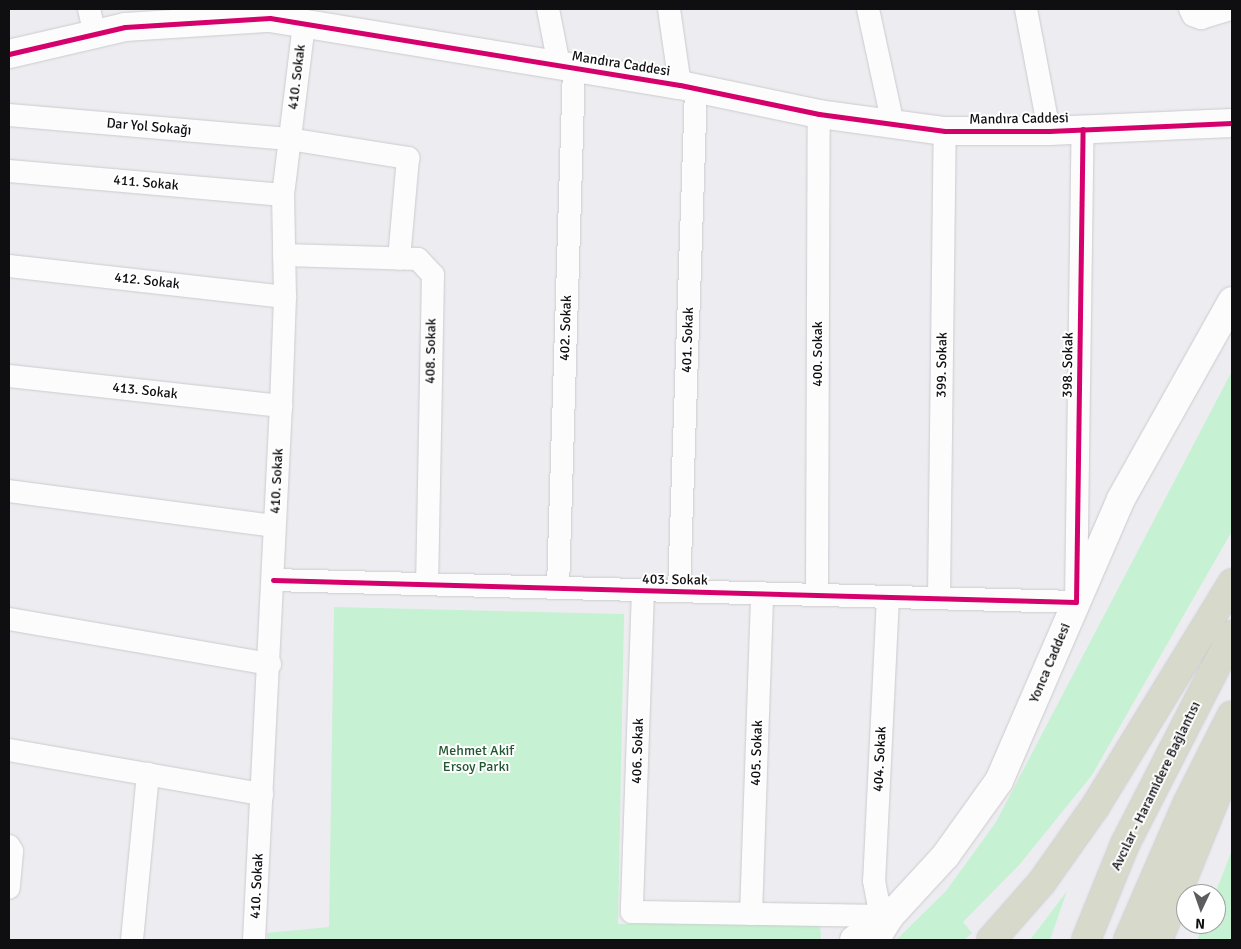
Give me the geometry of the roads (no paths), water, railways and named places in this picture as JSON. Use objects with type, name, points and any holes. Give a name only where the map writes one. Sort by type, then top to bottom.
[{"type":"highway","points":[[991,940],[1042,882],[1094,807],[1232,583]]},
{"type":"highway","name":"Avcılar - Haramidere Bağlantısı","points":[[1086,940],[1125,844],[1232,635]]},
{"type":"highway","points":[[1128,940],[1188,802],[1232,715]]},
{"type":"highway","points":[[1158,940],[1232,757]]},
{"type":"street","name":"402. Sokak","points":[[548,9],[566,66],[558,588]]},
{"type":"street","name":"401. Sokak","points":[[669,9],[688,87],[679,591]]},
{"type":"street","points":[[868,9],[893,125]]},
{"type":"street","points":[[1026,9],[1049,131]]},
{"type":"street","points":[[1190,9],[1193,15],[1201,18],[1230,9]]},
{"type":"street","name":"Mandıra Caddesi","points":[[9,54],[92,22],[125,27],[222,14],[309,19],[688,87],[819,114],[945,131],[1049,131],[1232,123]]},
{"type":"street","name":"410. Sokak","points":[[254,940],[270,664],[274,526],[281,406],[285,297],[283,195],[289,139],[309,19]]},
{"type":"street","name":"400. Sokak","points":[[817,595],[819,114]]},
{"type":"street","name":"Dar Yol Sokağı","points":[[9,115],[289,139],[408,158],[399,259]]},
{"type":"street","name":"398. Sokak","points":[[1076,602],[1083,129]]},
{"type":"street","name":"399. Sokak","points":[[939,598],[945,131]]},
{"type":"street","name":"411. Sokak","points":[[9,171],[283,195]]},
{"type":"street","name":"408. Sokak","points":[[284,255],[418,259],[433,275],[427,584]]},
{"type":"street","name":"412. Sokak","points":[[9,266],[285,297]]},
{"type":"street","name":"Yonca Caddesi","points":[[854,940],[890,916],[946,855],[999,781],[1121,499],[1232,301]]},
{"type":"street","name":"413. Sokak","points":[[9,376],[281,406]]},
{"type":"street","points":[[9,491],[274,526]]},
{"type":"street","name":"403. Sokak","points":[[273,580],[1076,602]]},
{"type":"street","name":"406. Sokak","points":[[643,590],[632,912],[751,914]]},
{"type":"street","name":"405. Sokak","points":[[751,914],[762,593]]},
{"type":"street","name":"404. Sokak","points":[[888,597],[874,881],[878,900],[890,916]]},
{"type":"street","points":[[9,619],[270,664]]},
{"type":"street","points":[[9,750],[262,794]]},
{"type":"street","points":[[132,940],[148,774]]},
{"type":"street","points":[[9,846],[12,851],[9,888]]},
{"type":"street","points":[[751,914],[890,916]]},
{"type":"street","points":[[875,940],[890,916]]},
{"type":"park label","name":"Mehmet Akif Ersoy Parkı","points":[[476,760]]}]
